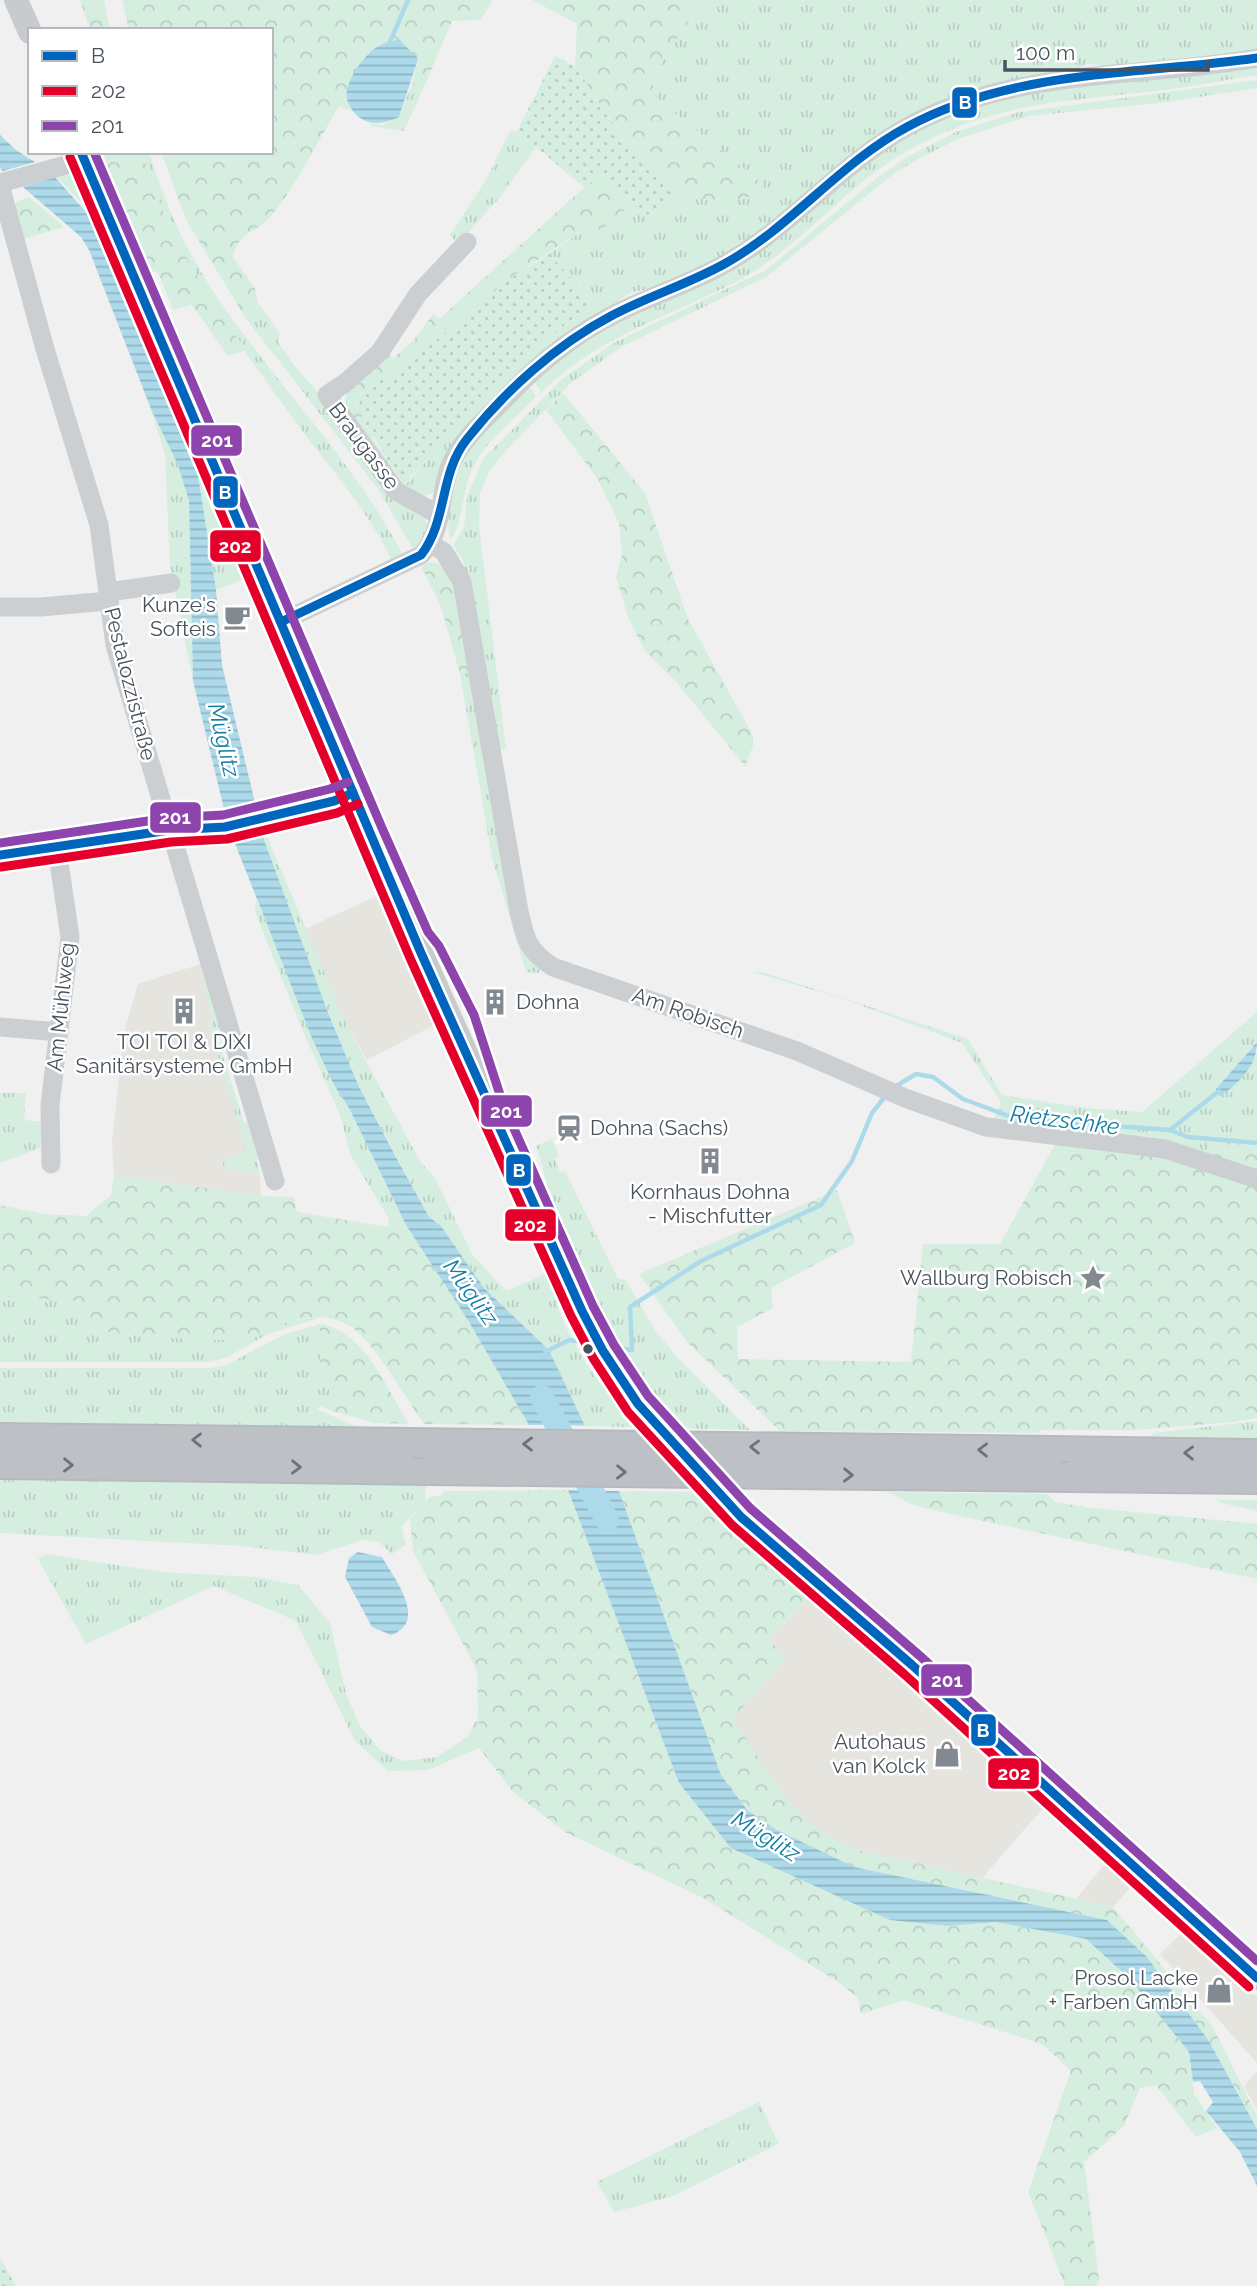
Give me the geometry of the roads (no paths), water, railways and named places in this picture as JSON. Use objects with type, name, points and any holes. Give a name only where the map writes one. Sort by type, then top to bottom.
[{"type":"highway","points":[[0,1437],[1257,1454]]},
{"type":"highway","points":[[0,1464],[1257,1479]]},
{"type":"main road","points":[[16,0],[28,28]]},
{"type":"main road","points":[[83,156],[454,1029],[582,1311],[603,1351],[638,1404],[741,1517],[922,1673],[1257,1978]]},
{"type":"street","points":[[281,621],[409,562],[431,544],[447,476],[458,452],[514,390],[564,345],[610,316],[714,270],[749,249],[849,168],[908,126],[967,100],[1029,84],[1257,58]]},
{"type":"street","points":[[4,182],[83,156]]},
{"type":"street","name":"Pestalozzistraße","points":[[4,182],[45,349],[99,525],[116,645],[275,1181]]},
{"type":"street","name":"Braugasse","points":[[439,515],[396,491],[327,395],[380,352],[418,294],[467,242]]},
{"type":"street","name":"Am Robisch","points":[[431,544],[444,552],[462,582],[519,911],[524,934],[535,955],[553,967],[797,1051],[905,1098],[986,1127],[1165,1149],[1257,1179]]},
{"type":"street","points":[[0,607],[40,607],[171,583]]},
{"type":"street","points":[[0,855],[57,849],[170,830],[225,827],[264,819],[354,793]]},
{"type":"street","name":"Am Mühlweg","points":[[51,1164],[50,1105],[70,937],[57,849]]},
{"type":"street","points":[[0,1027],[60,1032]]},
{"type":"water","points":[[400,40],[418,59],[399,117],[377,123],[363,120],[348,102],[351,79],[361,62],[373,50]]},
{"type":"water","points":[[0,135],[16,150],[35,162],[3,171],[0,168]]},
{"type":"water","points":[[55,177],[93,220],[195,456],[216,590],[222,665],[257,811],[226,817],[193,681],[189,501],[178,465],[151,409],[89,250],[81,237],[23,187]]},
{"type":"water","points":[[264,830],[264,840],[327,1010],[359,1087],[397,1159],[429,1217],[441,1226],[484,1288],[549,1350],[585,1426],[529,1425],[469,1322],[406,1225],[312,1038],[232,836]]},
{"type":"water","points":[[1257,1042],[1254,1059],[1246,1073],[1221,1096],[1216,1095],[1216,1089]]},
{"type":"water","points":[[568,1490],[619,1491],[721,1775],[747,1810],[775,1829],[854,1867],[1107,1920],[1147,1957],[1209,2041],[1257,2129],[1257,2186],[1240,2152],[1206,2111],[1213,2102],[1200,2081],[1193,2082],[1189,2052],[1129,1978],[1086,1939],[996,1922],[947,1926],[890,1920],[731,1848],[679,1783]]},
{"type":"water","points":[[358,1552],[382,1557],[405,1599],[407,1620],[402,1629],[391,1635],[372,1627],[345,1577],[349,1558]]},
{"type":"waterway","points":[[390,42],[408,0]]},
{"type":"waterway","name":"Rietzschke","points":[[896,1086],[916,1074],[933,1077],[963,1099],[1017,1119],[1170,1130],[1188,1137],[1257,1143]]},
{"type":"waterway","points":[[1170,1130],[1219,1091]]},
{"type":"waterway","name":"Rietzschke","points":[[611,1347],[632,1350],[630,1307],[701,1261],[821,1205],[852,1161],[872,1113],[887,1094]]},
{"type":"waterway","name":"Rietzschke","points":[[545,1352],[569,1340],[589,1343]]},
{"type":"waterway","name":"Müglitz","points":[[542,1397],[607,1520]]},
{"type":"place","name":"Kunze's Softeis","points":[[237,617]]},
{"type":"place","name":"Dohna","points":[[495,1002]]},
{"type":"place","name":"TOI TOI & DIXI Sanitärsysteme GmbH","points":[[184,1011]]},
{"type":"place","name":"Dohna (Sachs)","points":[[569,1128]]},
{"type":"place","name":"Kornhaus Dohna - Mischfutter","points":[[710,1161]]},
{"type":"place","name":"Wallburg Robisch","points":[[1093,1278]]},
{"type":"place","name":"Autohaus van Kolck","points":[[947,1754]]},
{"type":"place","name":"Prosol Lacke + Farben GmbH","points":[[1219,1990]]}]
